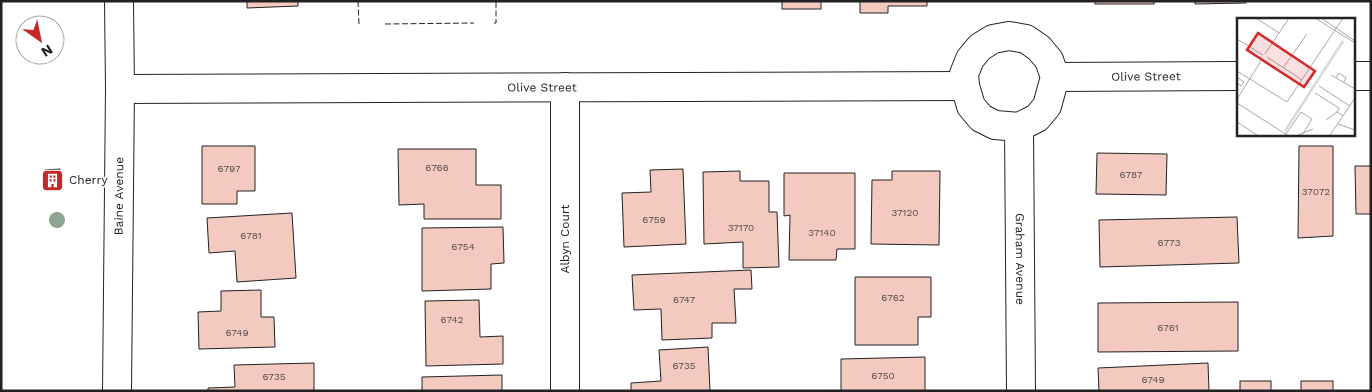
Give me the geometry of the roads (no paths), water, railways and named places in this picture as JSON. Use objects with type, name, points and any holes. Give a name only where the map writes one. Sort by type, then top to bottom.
[{"type":"street","name":"Baine Avenue","points":[[117,391],[119,1]]},
{"type":"street","points":[[1009,36],[1026,39],[1039,48],[1049,60],[1054,77],[1047,106],[1037,118],[1019,127],[995,125],[981,118],[971,106],[965,86],[964,74],[970,60],[980,47],[994,39],[1009,36]]},
{"type":"street","name":"Olive Street","points":[[1054,77],[1237,76]]},
{"type":"street","points":[[1354,76],[1371,76]]},
{"type":"street","name":"Olive Street","points":[[120,88],[965,86]]},
{"type":"street","name":"Albyn Court","points":[[565,87],[565,391]]},
{"type":"street","name":"Graham Avenue","points":[[1019,127],[1021,391]]},
{"type":"place","name":"Cherry","points":[[53,180]]}]
